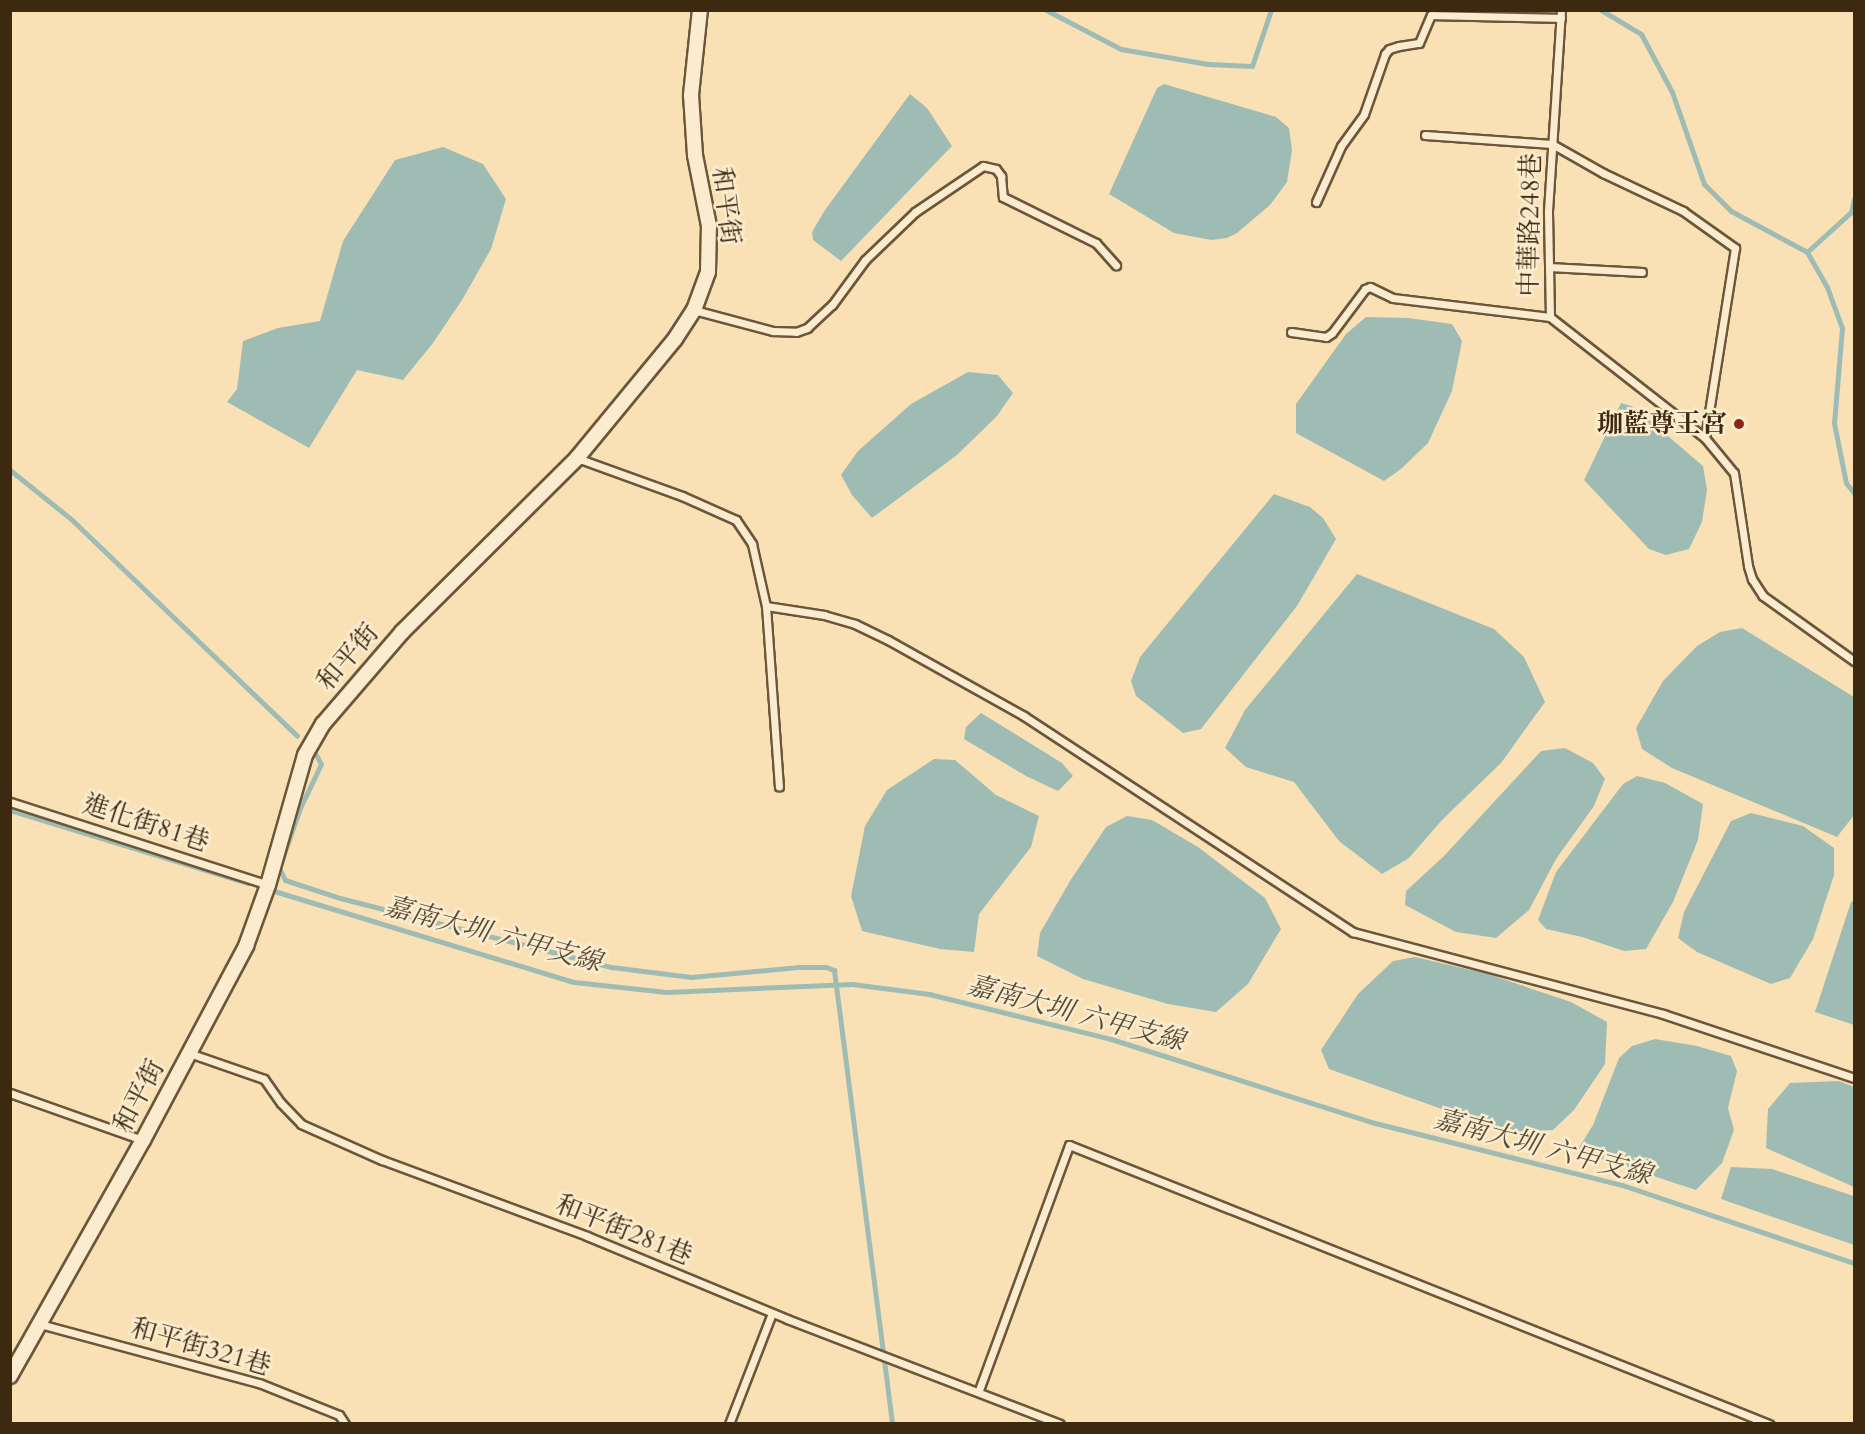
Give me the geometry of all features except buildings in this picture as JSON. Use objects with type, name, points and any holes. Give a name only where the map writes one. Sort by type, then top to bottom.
[{"type":"street","name":"和平街","points":[[10,1376],[143,1140],[246,946],[268,885],[305,755],[322,724],[402,632],[577,458],[675,339],[694,310],[708,272],[709,226],[695,155],[691,95],[700,10]]},
{"type":"lane","points":[[1316,202],[1341,146],[1364,114],[1385,54],[1389,49],[1419,43],[1431,15],[1561,14]]},
{"type":"lane","name":"中華路248巷","points":[[1561,14],[1552,144],[1550,317],[1705,438],[1734,472],[1745,550],[1752,579],[1757,588],[1763,596],[1854,661]]},
{"type":"lane","points":[[1425,135],[1552,144],[1603,173],[1683,211],[1735,248],[1705,438]]},
{"type":"lane","points":[[694,310],[773,331],[796,332],[807,328],[825,313],[866,260],[915,212],[982,166],[996,169],[1001,176],[1004,197],[1096,243],[1116,265]]},
{"type":"lane","points":[[1549,267],[1642,272]]},
{"type":"lane","points":[[1291,332],[1326,337],[1332,333],[1365,289],[1370,287],[1393,298],[1550,317]]},
{"type":"lane","points":[[577,458],[682,496],[736,520],[752,544],[766,606],[779,787]]},
{"type":"lane","points":[[766,606],[824,615],[855,624],[888,640],[1024,716],[1353,932],[1663,1014],[1854,1078]]},
{"type":"lane","name":"進化街81巷","points":[[10,802],[268,885]]},
{"type":"lane","name":"和平街281巷","points":[[189,1053],[264,1078],[281,1103],[301,1124],[382,1160],[587,1236],[772,1312],[979,1390],[1060,1424]]},
{"type":"lane","points":[[10,1093],[143,1140]]},
{"type":"lane","points":[[979,1390],[1069,1145],[1769,1424]]},
{"type":"lane","points":[[729,1424],[772,1312]]},
{"type":"lane","name":"和平街321巷","points":[[39,1324],[259,1383],[339,1415],[345,1424]]},
{"type":"water","points":[[1164,84],[1276,117],[1289,128],[1292,150],[1287,182],[1270,205],[1237,233],[1227,238],[1211,240],[1174,233],[1109,194],[1157,88]]},
{"type":"water","points":[[910,94],[927,108],[952,146],[841,261],[813,240],[812,232],[825,210]]},
{"type":"water","points":[[443,147],[483,164],[506,199],[491,249],[462,300],[433,343],[403,380],[357,370],[309,448],[227,402],[237,389],[243,341],[278,328],[320,321],[343,241],[395,160]]},
{"type":"water","points":[[1366,317],[1408,318],[1452,324],[1462,341],[1452,391],[1428,443],[1401,469],[1384,481],[1296,433],[1296,404],[1346,334]]},
{"type":"water","points":[[968,372],[998,375],[1013,393],[997,416],[957,455],[872,518],[852,495],[841,475],[858,451],[911,404]]},
{"type":"water","points":[[1621,403],[1634,407],[1703,466],[1707,490],[1702,522],[1689,549],[1666,555],[1649,549],[1584,480]]},
{"type":"water","points":[[1274,494],[1310,507],[1323,518],[1336,539],[1297,606],[1201,729],[1183,733],[1136,696],[1131,681],[1140,657]]},
{"type":"water","points":[[1357,574],[1494,629],[1524,657],[1545,702],[1501,763],[1442,820],[1409,858],[1382,874],[1339,841],[1294,782],[1246,767],[1225,748],[1245,710]]},
{"type":"water","points":[[1742,628],[1854,697],[1854,815],[1837,837],[1672,768],[1642,749],[1636,728],[1663,681],[1697,646],[1720,632]]},
{"type":"water","points":[[981,713],[1062,763],[1073,776],[1058,791],[1026,776],[964,739],[966,727]]},
{"type":"water","points":[[1565,748],[1593,763],[1605,779],[1594,806],[1556,859],[1529,910],[1496,938],[1456,932],[1405,905],[1406,891],[1444,856],[1541,751]]},
{"type":"water","points":[[934,759],[955,760],[996,795],[1039,816],[1031,847],[979,914],[974,952],[940,949],[862,931],[851,896],[865,826],[887,790]]},
{"type":"water","points":[[1637,776],[1665,783],[1703,804],[1698,840],[1673,902],[1646,949],[1624,951],[1582,937],[1546,929],[1538,920],[1556,872],[1623,784]]},
{"type":"water","points":[[1751,813],[1803,826],[1834,848],[1834,875],[1813,939],[1790,978],[1771,984],[1697,952],[1678,938],[1684,912],[1731,821]]},
{"type":"water","points":[[1127,816],[1152,820],[1198,847],[1265,898],[1281,929],[1248,984],[1216,1012],[1168,1004],[1083,979],[1037,956],[1040,933],[1070,881],[1106,827]]},
{"type":"water","points":[[1854,901],[1854,1025],[1815,1012],[1851,902]]},
{"type":"water","points":[[1415,957],[1488,974],[1571,1002],[1607,1022],[1605,1064],[1574,1110],[1553,1130],[1516,1132],[1490,1126],[1329,1069],[1321,1050],[1358,994],[1393,961]]},
{"type":"water","points":[[1655,1039],[1697,1046],[1731,1056],[1737,1071],[1728,1108],[1734,1130],[1722,1163],[1696,1190],[1577,1151],[1593,1125],[1619,1058],[1632,1046]]},
{"type":"water","points":[[1839,1081],[1854,1087],[1854,1187],[1766,1148],[1768,1109],[1790,1083]]},
{"type":"water","points":[[1731,1167],[1772,1169],[1854,1196],[1854,1245],[1721,1199]]},
{"type":"waterway","points":[[1046,10],[1121,49],[1208,64],[1252,66],[1271,10]]},
{"type":"waterway","points":[[1601,10],[1641,34],[1672,92],[1704,184],[1731,211],[1807,252],[1827,287],[1842,328],[1834,423],[1846,483],[1854,493]]},
{"type":"waterway","points":[[1807,252],[1851,212],[1854,199]]},
{"type":"waterway","points":[[10,470],[71,519],[297,736]]},
{"type":"waterway","points":[[316,755],[321,764],[300,808],[279,868],[285,880],[340,898],[611,967],[691,977],[798,967],[826,967],[834,970],[892,1424]]},
{"type":"waterway","name":"嘉南大圳 六甲支線","points":[[10,810],[248,883]]},
{"type":"waterway","name":"嘉南大圳 六甲支線","points":[[274,891],[574,982],[666,992],[852,984],[929,994],[1111,1039],[1375,1123],[1622,1185],[1854,1263]]},
{"type":"place","name":"珈藍尊王宮","points":[[1739,424]]}]
